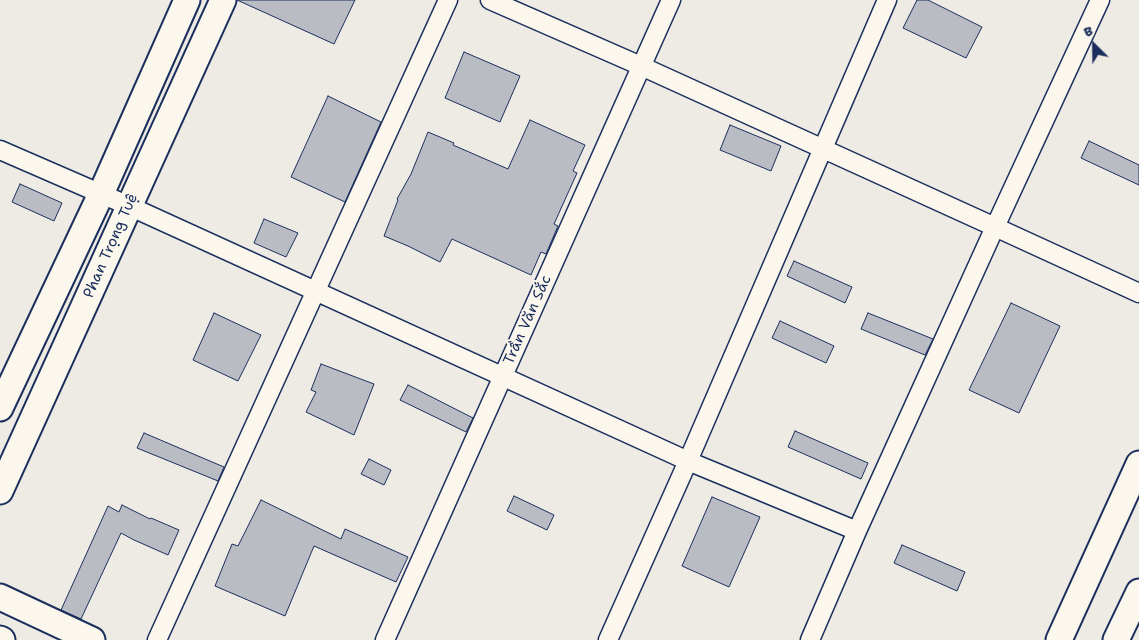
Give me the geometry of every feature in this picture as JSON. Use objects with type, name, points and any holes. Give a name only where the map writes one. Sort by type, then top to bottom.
[{"type":"street","name":"Phan Trọng Tuệ","points":[[0,408],[101,194],[187,0]]},
{"type":"street","name":"Phan Trọng Tuệ","points":[[0,491],[224,0]]},
{"type":"street","points":[[157,640],[448,0]]},
{"type":"street","points":[[490,0],[641,66],[1139,294]]},
{"type":"street","name":"Trần Văn Sắc","points":[[385,640],[671,0]]},
{"type":"street","points":[[608,640],[688,462],[887,0]]},
{"type":"street","points":[[810,640],[857,531],[1100,0]]},
{"type":"street","points":[[0,150],[129,206],[688,462],[857,531]]},
{"type":"street","points":[[1058,640],[1139,464]]},
{"type":"street","points":[[1116,640],[1139,592]]},
{"type":"street","points":[[0,598],[92,640]]},
{"type":"building","points":[[237,0],[355,0],[334,44]]},
{"type":"building","points":[[917,0],[928,0],[982,27],[966,58],[903,28]]},
{"type":"building","points":[[464,52],[520,76],[500,122],[445,98]]},
{"type":"building","points":[[328,96],[381,122],[345,202],[291,177]]},
{"type":"building","points":[[530,120],[585,145],[573,171],[577,173],[554,224],[558,226],[546,254],[541,252],[531,275],[452,239],[440,262],[384,236],[397,199],[411,174],[428,132],[508,169]]},
{"type":"building","points":[[730,125],[781,146],[771,171],[720,150]]},
{"type":"building","points":[[1089,141],[1139,165],[1139,185],[1081,158]]},
{"type":"building","points":[[20,184],[62,203],[54,221],[12,202]]},
{"type":"building","points":[[264,219],[298,233],[286,257],[254,243]]},
{"type":"building","points":[[794,261],[852,287],[845,303],[787,276]]},
{"type":"building","points":[[1011,303],[1060,326],[1019,413],[969,390]]},
{"type":"building","points":[[214,313],[261,335],[238,381],[193,360]]},
{"type":"building","points":[[868,313],[933,339],[925,355],[861,329]]},
{"type":"building","points":[[780,321],[834,346],[826,363],[772,338]]},
{"type":"building","points":[[321,364],[374,384],[354,435],[306,412],[316,392],[311,390]]},
{"type":"building","points":[[408,385],[473,418],[466,432],[400,400]]},
{"type":"building","points":[[795,431],[868,463],[861,479],[788,447]]},
{"type":"building","points":[[144,433],[224,467],[218,481],[137,448]]},
{"type":"building","points":[[369,459],[391,470],[384,485],[361,474]]},
{"type":"building","points":[[514,496],[554,515],[547,530],[507,511]]},
{"type":"building","points":[[712,497],[760,517],[729,587],[682,566]]},
{"type":"building","points":[[261,500],[341,539],[345,529],[408,557],[396,582],[314,546],[285,616],[215,586],[232,544],[238,546]]},
{"type":"building","points":[[122,505],[150,519],[179,530],[168,555],[121,533],[81,619],[61,610],[108,506],[119,512]]},
{"type":"building","points":[[902,545],[965,572],[957,591],[894,563]]}]
